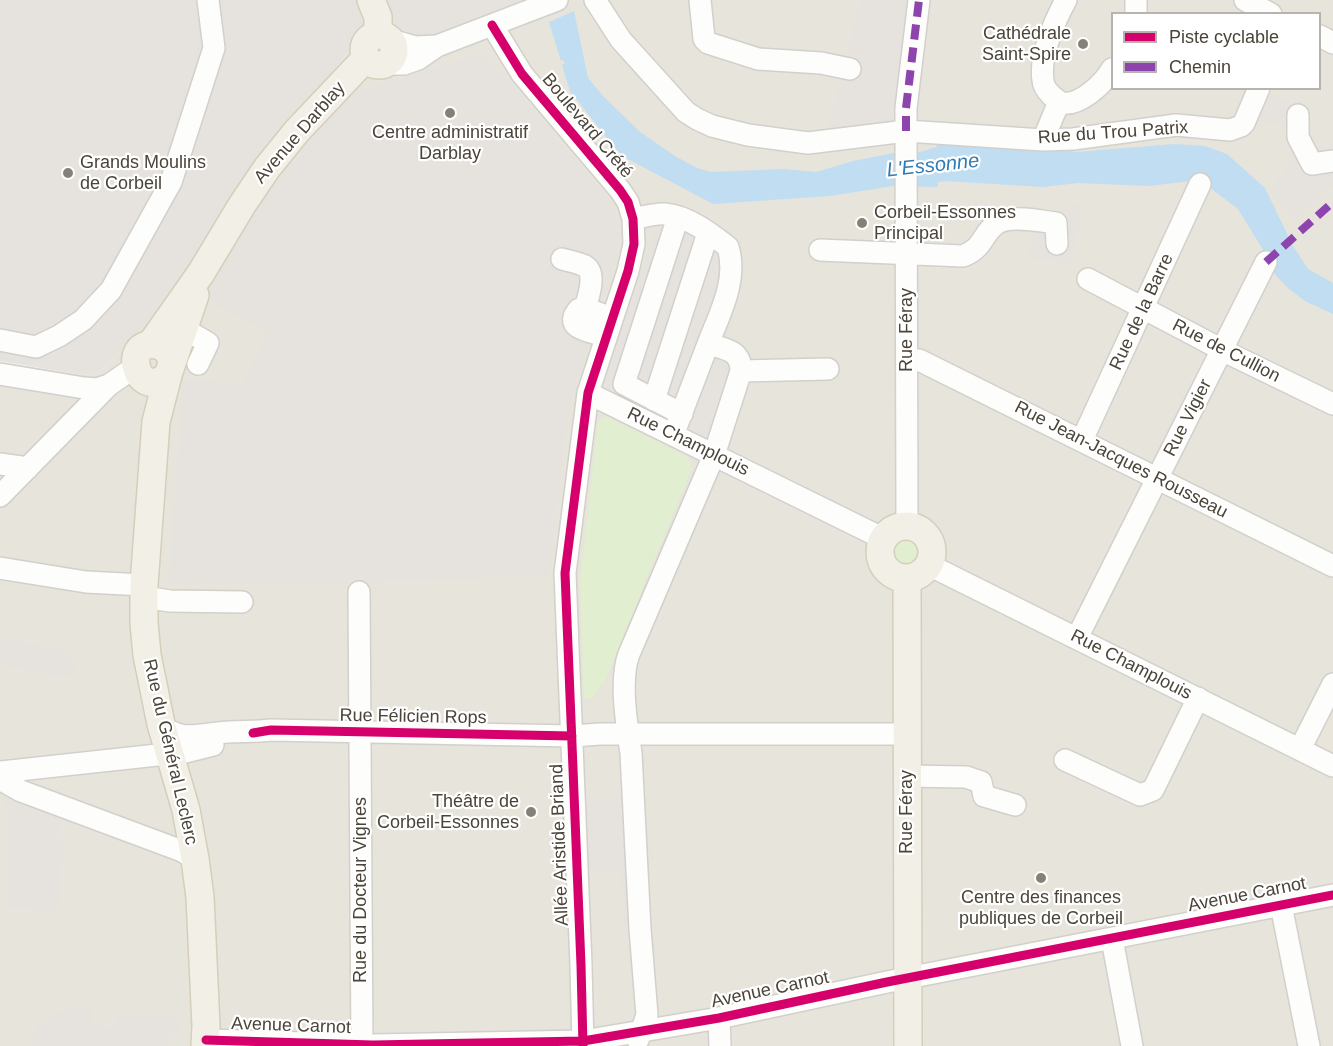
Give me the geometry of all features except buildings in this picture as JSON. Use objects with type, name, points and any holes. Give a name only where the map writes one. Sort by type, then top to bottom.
[{"type":"main road","points":[[371,0],[378,17],[380,49]]},
{"type":"main road","name":"Avenue Darblay","points":[[138,372],[137,355],[140,350],[176,324],[201,273],[242,205],[277,155],[380,49]]},
{"type":"main road","name":"Avenue Darblay","points":[[176,324],[179,366]]},
{"type":"main road","points":[[138,372],[152,382],[164,379],[179,366],[167,350],[151,344]]},
{"type":"main road","name":"Rue du Général Leclerc","points":[[179,366],[156,422],[144,595],[147,656],[161,724],[186,810],[195,859],[200,897],[205,1043]]},
{"type":"main road","name":"Rue du Général Leclerc","points":[[138,372],[156,422]]},
{"type":"main road","points":[[921,531],[931,543],[932,558],[918,572],[892,574],[882,562],[881,546],[896,532],[921,531]]},
{"type":"main road","name":"Rue Féray","points":[[908,1046],[908,734],[918,572]]},
{"type":"street","points":[[0,340],[36,347],[83,321],[111,290],[171,182],[214,48],[208,0]]},
{"type":"street","points":[[380,49],[404,64],[418,59],[437,46],[557,0]]},
{"type":"street","name":"Rue du Trou Patrix","points":[[595,0],[628,50],[681,107],[703,123],[748,135],[808,143],[906,131],[1043,140],[1073,139],[1176,125],[1225,130],[1240,126],[1257,97]]},
{"type":"street","points":[[700,0],[704,39],[708,43],[758,59],[821,63],[850,69]]},
{"type":"street","name":"Rue Féray","points":[[896,532],[907,361],[906,108],[919,0]]},
{"type":"street","points":[[1066,0],[1047,46],[1042,81],[1048,93],[1059,102],[1069,103],[1088,95],[1106,80],[1111,72]]},
{"type":"street","points":[[1245,0],[1267,9]]},
{"type":"street","name":"Boulevard Crété","points":[[492,25],[522,74],[617,185],[628,202],[633,219],[632,255],[588,393]]},
{"type":"street","points":[[1043,140],[1059,102]]},
{"type":"street","points":[[1298,115],[1298,137],[1312,164],[1333,162]]},
{"type":"street","name":"Rue de la Barre","points":[[1082,440],[1200,184]]},
{"type":"street","points":[[633,219],[666,214],[678,217],[728,247],[732,260],[726,297],[674,434]]},
{"type":"street","points":[[678,217],[624,384],[682,414]]},
{"type":"street","points":[[820,250],[963,256],[975,251],[995,224],[1007,218],[1056,223],[1057,244]]},
{"type":"street","points":[[654,400],[708,233]]},
{"type":"street","points":[[562,259],[586,267],[591,276],[585,308],[579,309],[574,314],[574,325],[579,328],[609,327]]},
{"type":"street","name":"Rue Vigier","points":[[1077,638],[1266,262]]},
{"type":"street","name":"Rue de Cullion","points":[[1088,279],[1222,350],[1333,405]]},
{"type":"street","points":[[639,1038],[647,1015],[627,727],[626,661],[714,455],[741,371],[740,360],[733,352],[708,344]]},
{"type":"street","name":"Rue Jean-Jacques Rousseau","points":[[907,361],[919,360],[1333,566]]},
{"type":"street","points":[[741,371],[828,369]]},
{"type":"street","name":"Avenue Darblay","points":[[0,496],[109,385],[138,372]]},
{"type":"street","points":[[0,374],[84,388],[97,389],[109,385]]},
{"type":"street","name":"Rue Champlouis","points":[[588,393],[714,455],[896,532]]},
{"type":"street","name":"Allée Aristide Briand","points":[[583,1043],[565,573],[588,393]]},
{"type":"street","points":[[0,464],[28,468]]},
{"type":"street","points":[[0,568],[86,582],[170,601],[242,602]]},
{"type":"street","name":"Rue Champlouis","points":[[918,572],[1077,638],[1333,766]]},
{"type":"street","name":"Rue du Docteur Vignes","points":[[358,592],[362,1045]]},
{"type":"street","points":[[1300,749],[1333,684]]},
{"type":"street","points":[[1065,760],[1140,795],[1146,794],[1153,790],[1198,699]]},
{"type":"street","name":"Rue Félicien Rops","points":[[161,724],[173,733],[190,737],[228,732],[253,733]]},
{"type":"street","name":"Rue Félicien Rops","points":[[1,772],[169,753],[214,745],[271,730],[572,736],[908,734]]},
{"type":"street","points":[[1,772],[5,782],[21,791],[182,851],[195,859]]},
{"type":"street","points":[[908,777],[966,777],[981,782],[984,796],[1015,805]]},
{"type":"street","name":"Avenue Carnot","points":[[205,1043],[362,1045],[583,1043],[639,1038],[719,1018],[908,978],[1333,895]]},
{"type":"street","points":[[1281,905],[1309,1046]]},
{"type":"street","points":[[1112,939],[1132,1046]]},
{"type":"street","points":[[719,1018],[720,1046]]},
{"type":"shaded area","name":"Grands Moulins de Corbeil","points":[[0,0],[525,0],[423,39],[373,18],[147,323],[101,370],[82,375],[0,361]]},
{"type":"shaded area","points":[[525,0],[1333,0],[1333,1046],[0,1046],[0,362],[82,375],[101,370],[147,323],[373,18],[423,39]]},
{"type":"shaded area","points":[[861,0],[910,0],[892,126],[826,134]]},
{"type":"shaded area","points":[[483,53],[609,200],[620,231],[615,261],[570,400],[549,576],[335,583],[169,584],[183,380],[242,384],[270,334],[202,297],[205,289],[250,213],[318,121],[342,96]]},
{"type":"shaded area","points":[[484,54],[552,133],[519,157],[504,150]]},
{"type":"shaded area","points":[[1263,93],[1301,105],[1295,126],[1255,121]]},
{"type":"shaded area","points":[[1333,145],[1333,186],[1295,220],[1269,191],[1300,152]]},
{"type":"shaded area","points":[[1067,205],[1083,205],[1071,263],[1028,259],[1033,227],[1065,229]]},
{"type":"shaded area","points":[[653,215],[728,247],[708,343],[737,355],[714,455],[599,394],[657,226]]},
{"type":"shaded area","points":[[0,638],[70,651],[76,671],[63,677],[0,665]]},
{"type":"shaded area","points":[[1333,706],[1333,753],[1318,743],[1316,739]]},
{"type":"shaded area","points":[[6,797],[60,816],[57,836],[64,838],[57,913],[8,907]]},
{"type":"shaded area","points":[[632,797],[640,929],[624,930],[621,870],[584,871],[582,798]]},
{"type":"shaded area","points":[[90,1007],[90,1025],[97,1024],[113,1029],[116,1014],[181,1019],[180,1030],[169,1035],[168,1046],[34,1046],[32,1042],[36,1028],[46,1018],[57,1012]]},
{"type":"green space","points":[[607,417],[688,457],[692,468],[605,681],[591,700],[584,698],[580,582],[598,421]]},
{"type":"green space","points":[[906,540],[915,543],[918,552],[915,561],[906,564],[897,561],[894,552],[897,543]]},
{"type":"water","name":"L'Essonne","points":[[574,11],[588,78],[603,96],[640,132],[675,156],[697,168],[711,172],[785,169],[816,172],[853,161],[894,153],[920,152],[936,147],[940,142],[1061,149],[1076,152],[1175,144],[1205,146],[1227,154],[1265,188],[1293,246],[1308,269],[1333,283],[1333,314],[1305,301],[1289,289],[1268,267],[1262,248],[1238,209],[1205,184],[1192,181],[1149,186],[1078,183],[1043,187],[945,181],[938,182],[938,187],[893,186],[830,196],[713,204],[626,158],[615,148],[570,91],[562,65],[565,63],[561,61],[549,22]]},
{"type":"marked path","points":[[906,131],[906,108],[919,0]]},
{"type":"marked path","points":[[1266,262],[1333,202]]},
{"type":"cycle path","points":[[492,25],[522,74],[620,190],[628,202],[633,219],[634,244],[628,271],[588,393],[565,573],[583,1046]]},
{"type":"cycle path","points":[[253,733],[271,730],[572,736]]},
{"type":"cycle path","points":[[206,1040],[373,1045],[583,1041],[719,1018],[887,982],[1333,895]]},
{"type":"place","name":"Cathédrale Saint-Spire","points":[[1083,44]]},
{"type":"place","name":"Centre administratif Darblay","points":[[450,113]]},
{"type":"place","name":"Grands Moulins de Corbeil","points":[[68,173]]},
{"type":"place","name":"Corbeil-Essonnes Principal","points":[[862,223]]},
{"type":"place","name":"Théâtre de Corbeil-Essonnes","points":[[531,812]]},
{"type":"place","name":"Centre des finances publiques de Corbeil","points":[[1041,878]]}]
